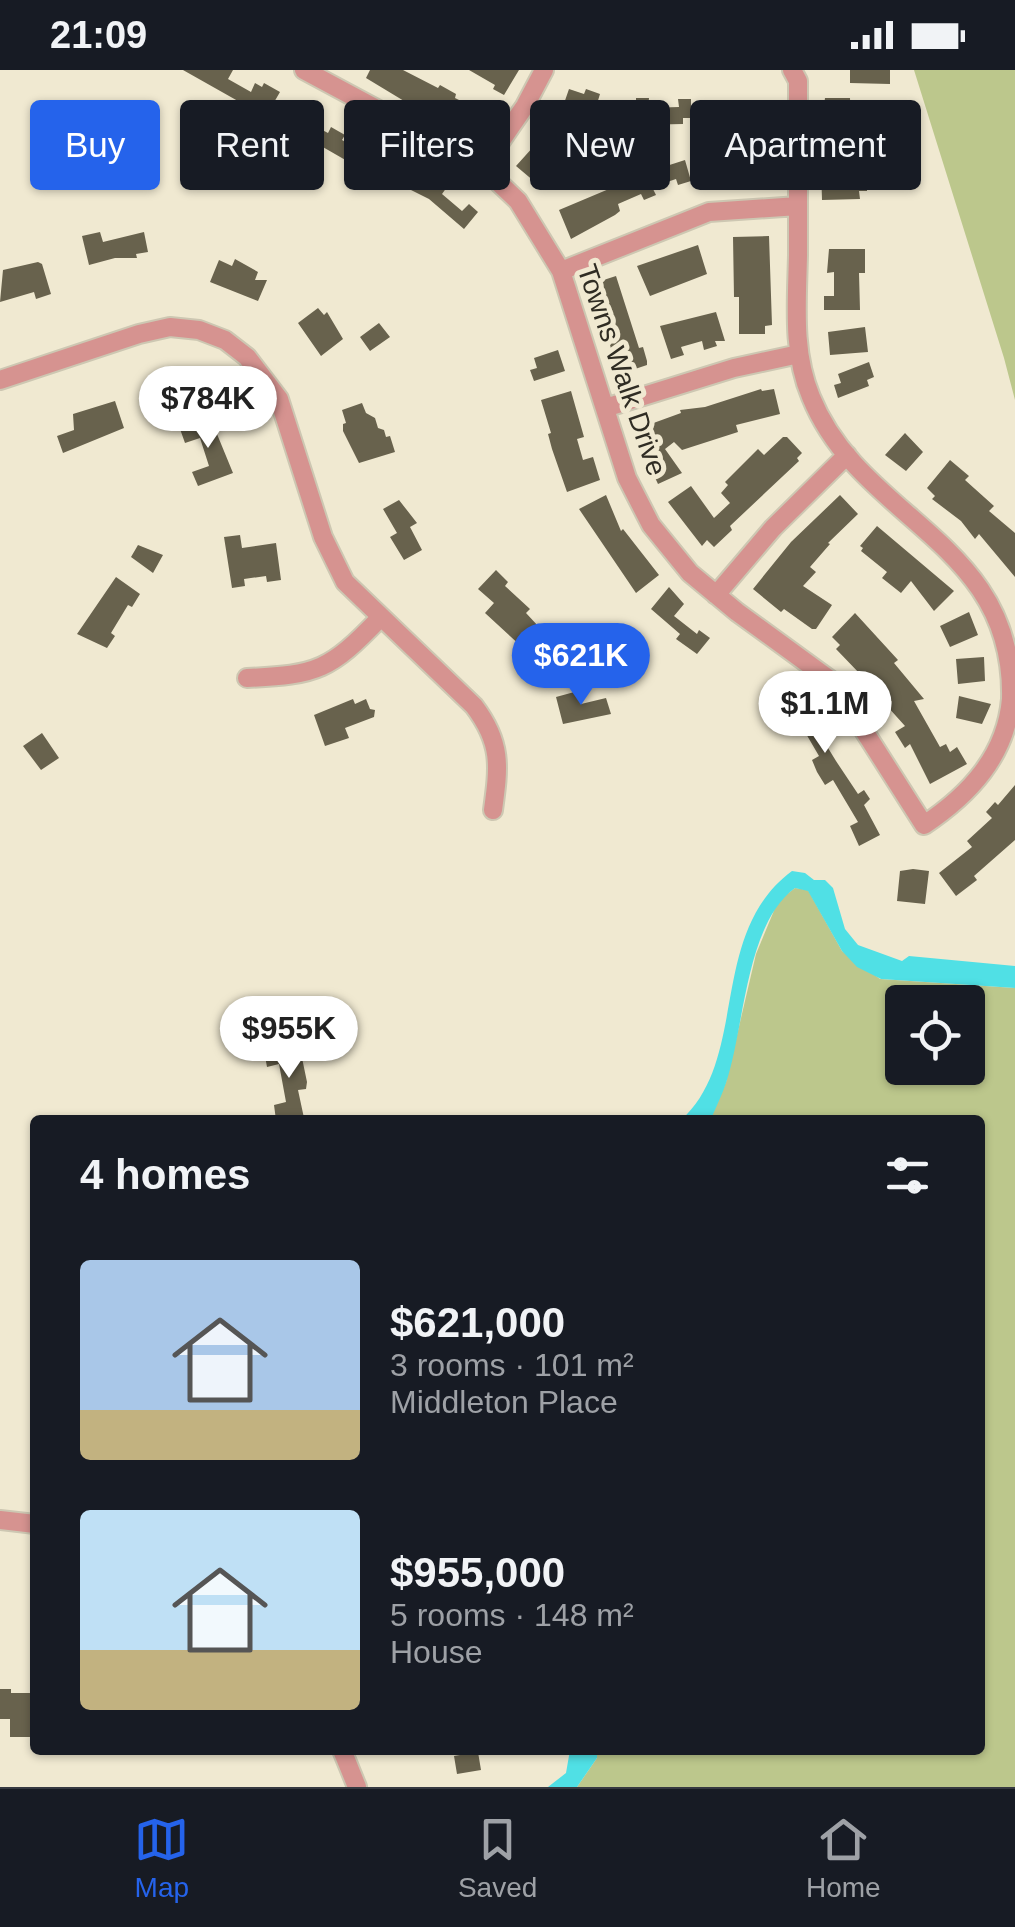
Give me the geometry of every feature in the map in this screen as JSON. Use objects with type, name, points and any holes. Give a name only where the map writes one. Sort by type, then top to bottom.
[{"type":"street","name":"Towns Walk Drive","points":[[304,70],[359,100]]},
{"type":"street","points":[[510,129],[544,70]]},
{"type":"street","points":[[716,596],[773,528],[847,456],[812,401],[799,354],[801,74]]},
{"type":"street","name":"Towns Walk Drive","points":[[507,190],[518,201],[561,270],[627,478],[651,525],[716,596],[833,682],[924,825],[968,791],[996,754],[1010,708],[1012,656],[1006,628],[982,582],[847,456]]},
{"type":"street","points":[[561,270],[708,212],[798,206]]},
{"type":"street","points":[[0,380],[139,334],[170,328],[199,330],[225,340],[247,356],[280,399],[334,564],[352,590],[485,721],[497,750],[493,810]]},
{"type":"street","points":[[605,408],[734,368],[799,354]]},
{"type":"street","points":[[247,678],[296,676],[322,668],[350,649],[380,618]]},
{"type":"street","points":[[0,1520],[30,1523]]},
{"type":"street","points":[[344,1755],[357,1787]]},
{"type":"green space","points":[[914,70],[1015,70],[1015,400],[1004,358]]},
{"type":"green space","points":[[795,888],[808,890],[842,951],[880,979],[970,985],[885,985],[885,1085],[985,1085],[985,986],[1015,988],[1015,1787],[577,1787],[597,1755],[985,1755],[985,1115],[712,1115],[726,1082],[756,954],[778,901]]},
{"type":"water","points":[[792,871],[805,873],[814,880],[825,880],[833,888],[845,929],[858,945],[902,961],[909,956],[1015,966],[1015,988],[881,979],[857,967],[842,951],[808,891],[795,888],[778,905],[756,951],[732,1060],[713,1115],[685,1115],[702,1094],[716,1064],[748,928],[766,897]]},
{"type":"water","points":[[569,1755],[597,1755],[577,1787],[548,1787],[566,1773]]},
{"type":"building","points":[[183,70],[233,70],[228,79],[251,92],[255,83],[262,87],[264,83],[280,92],[275,100],[236,100]]},
{"type":"building","points":[[370,70],[403,70],[438,88],[440,85],[459,100],[402,100],[366,78]]},
{"type":"building","points":[[469,70],[519,70],[504,95]]},
{"type":"building","points":[[850,70],[890,70],[890,84],[850,83]]},
{"type":"building","points":[[569,89],[600,94],[598,100],[565,100]]},
{"type":"building","points":[[678,99],[691,99],[690,118],[683,118],[683,124],[670,124],[670,107],[679,107]]},
{"type":"building","points":[[331,127],[344,134],[344,159],[324,148],[324,131],[328,133]]},
{"type":"building","points":[[530,150],[530,178],[516,166]]},
{"type":"building","points":[[685,160],[690,181],[678,185],[676,179],[670,181],[670,165]]},
{"type":"building","points":[[411,190],[445,190],[442,194],[462,211],[469,204],[478,212],[464,229],[429,199]]},
{"type":"building","points":[[606,190],[654,190],[656,195],[644,200],[641,194],[618,204],[620,211],[615,215],[571,239],[559,210]]},
{"type":"building","points":[[822,190],[867,190],[859,191],[860,199],[822,200]]},
{"type":"building","points":[[100,232],[103,242],[144,232],[148,252],[136,254],[137,258],[115,258],[89,265],[82,236]]},
{"type":"building","points":[[769,236],[772,325],[765,326],[765,334],[739,334],[733,237]]},
{"type":"building","points":[[698,245],[707,274],[650,296],[637,266]]},
{"type":"building","points":[[829,249],[865,249],[865,273],[859,273],[860,310],[824,310],[824,296],[834,296],[834,272],[827,273]]},
{"type":"building","points":[[235,259],[258,272],[255,280],[267,280],[258,301],[210,282],[219,260],[232,266]]},
{"type":"building","points":[[38,262],[51,294],[36,299],[34,292],[0,302],[3,270]]},
{"type":"building","points":[[616,276],[639,348],[643,347],[647,361],[647,365],[617,375],[608,336],[595,306],[590,307],[586,292],[590,291],[588,285]]},
{"type":"building","points":[[318,308],[324,315],[327,312],[343,339],[321,356],[298,323]]},
{"type":"building","points":[[716,312],[725,341],[715,341],[717,346],[704,350],[702,341],[681,347],[684,355],[671,359],[660,326]]},
{"type":"building","points":[[379,323],[390,337],[370,351],[360,337]]},
{"type":"building","points":[[865,327],[868,352],[830,355],[828,332]]},
{"type":"building","points":[[558,350],[565,371],[534,381],[530,370],[537,368],[534,358]]},
{"type":"building","points":[[869,362],[874,377],[867,380],[869,386],[838,398],[834,385],[841,383],[838,374]]},
{"type":"building","points":[[761,389],[774,389],[780,414],[736,425],[738,432],[682,450],[674,442],[665,449],[682,473],[658,484],[637,429],[681,413],[680,410],[705,407]]},
{"type":"building","points":[[571,391],[584,437],[577,439],[583,460],[593,457],[600,480],[567,492],[541,400]]},
{"type":"building","points":[[115,401],[124,428],[63,453],[57,436],[74,430],[73,414]]},
{"type":"building","points":[[362,403],[378,428],[384,430],[386,437],[390,436],[395,452],[359,463],[343,431],[346,423],[342,410]]},
{"type":"building","points":[[210,417],[233,473],[198,486],[192,472],[209,466],[200,438],[185,443],[180,429]]},
{"type":"building","points":[[905,433],[923,452],[906,471],[885,455]]},
{"type":"building","points":[[783,437],[802,453],[799,461],[730,526],[732,530],[714,547],[707,540],[702,546],[668,502],[691,486],[714,518],[730,503],[721,493],[728,485],[725,482],[758,449],[764,455]]},
{"type":"building","points":[[950,460],[994,506],[989,511],[1015,533],[1015,577],[979,534],[975,539],[961,521],[932,499],[935,496],[927,488]]},
{"type":"building","points":[[606,495],[621,531],[659,575],[636,593],[579,509]]},
{"type":"building","points":[[840,495],[858,514],[810,567],[816,572],[803,586],[832,605],[816,629],[812,629],[784,609],[781,612],[753,589],[791,542]]},
{"type":"building","points":[[399,500],[417,523],[410,527],[422,550],[404,560],[390,537],[397,533],[383,509]]},
{"type":"building","points":[[877,526],[954,591],[934,611],[911,581],[901,593],[882,578],[887,572],[861,551],[860,546]]},
{"type":"building","points":[[240,535],[242,548],[276,543],[281,580],[267,582],[266,576],[244,579],[245,586],[232,588],[224,537]]},
{"type":"building","points":[[138,545],[163,555],[153,573],[131,557]]},
{"type":"building","points":[[496,570],[508,582],[505,586],[530,609],[526,613],[539,627],[522,647],[485,613],[494,603],[478,589]]},
{"type":"building","points":[[116,577],[140,594],[132,607],[128,605],[107,648],[77,634]]},
{"type":"building","points":[[669,587],[684,604],[674,616],[697,634],[699,630],[710,638],[697,654],[676,639],[680,634],[651,609]]},
{"type":"building","points":[[969,612],[978,635],[950,647],[940,626]]},
{"type":"building","points":[[855,613],[898,660],[894,663],[924,699],[914,701],[940,747],[946,744],[950,752],[957,747],[967,764],[930,784],[910,744],[905,748],[895,732],[905,726],[887,706],[892,702],[865,672],[861,675],[836,649],[840,645],[832,637]]},
{"type":"building","points":[[984,657],[985,681],[958,684],[956,659]]},
{"type":"building","points":[[794,679],[814,698],[810,702],[825,725],[817,730],[836,761],[858,794],[864,790],[870,799],[864,805],[880,835],[859,846],[850,826],[858,822],[833,780],[825,785],[817,772],[812,760],[819,756],[805,732],[793,717],[785,725],[778,717],[782,713],[773,703],[779,698],[776,695]]},
{"type":"building","points":[[578,691],[581,704],[606,698],[611,714],[563,724],[556,697]]},
{"type":"building","points":[[959,696],[991,704],[982,724],[956,718]]},
{"type":"building","points":[[353,699],[355,704],[366,699],[370,709],[375,710],[374,717],[345,728],[349,738],[325,746],[314,715]]},
{"type":"building","points":[[42,733],[59,758],[41,770],[23,746]]},
{"type":"building","points":[[1015,785],[1015,840],[956,896],[939,873],[972,847],[967,841],[992,818],[986,812],[995,802],[998,805]]},
{"type":"building","points":[[900,871],[929,871],[925,904],[897,901]]},
{"type":"building","points":[[273,1046],[292,1046],[295,1057],[302,1058],[307,1082],[306,1089],[298,1090],[303,1115],[275,1115],[274,1105],[286,1102],[279,1064],[267,1067],[265,1056],[270,1055]]},
{"type":"building","points":[[0,1689],[30,1693],[30,1737],[10,1737],[10,1719],[0,1719]]},
{"type":"building","points":[[478,1755],[481,1770],[457,1774],[454,1756]]}]
